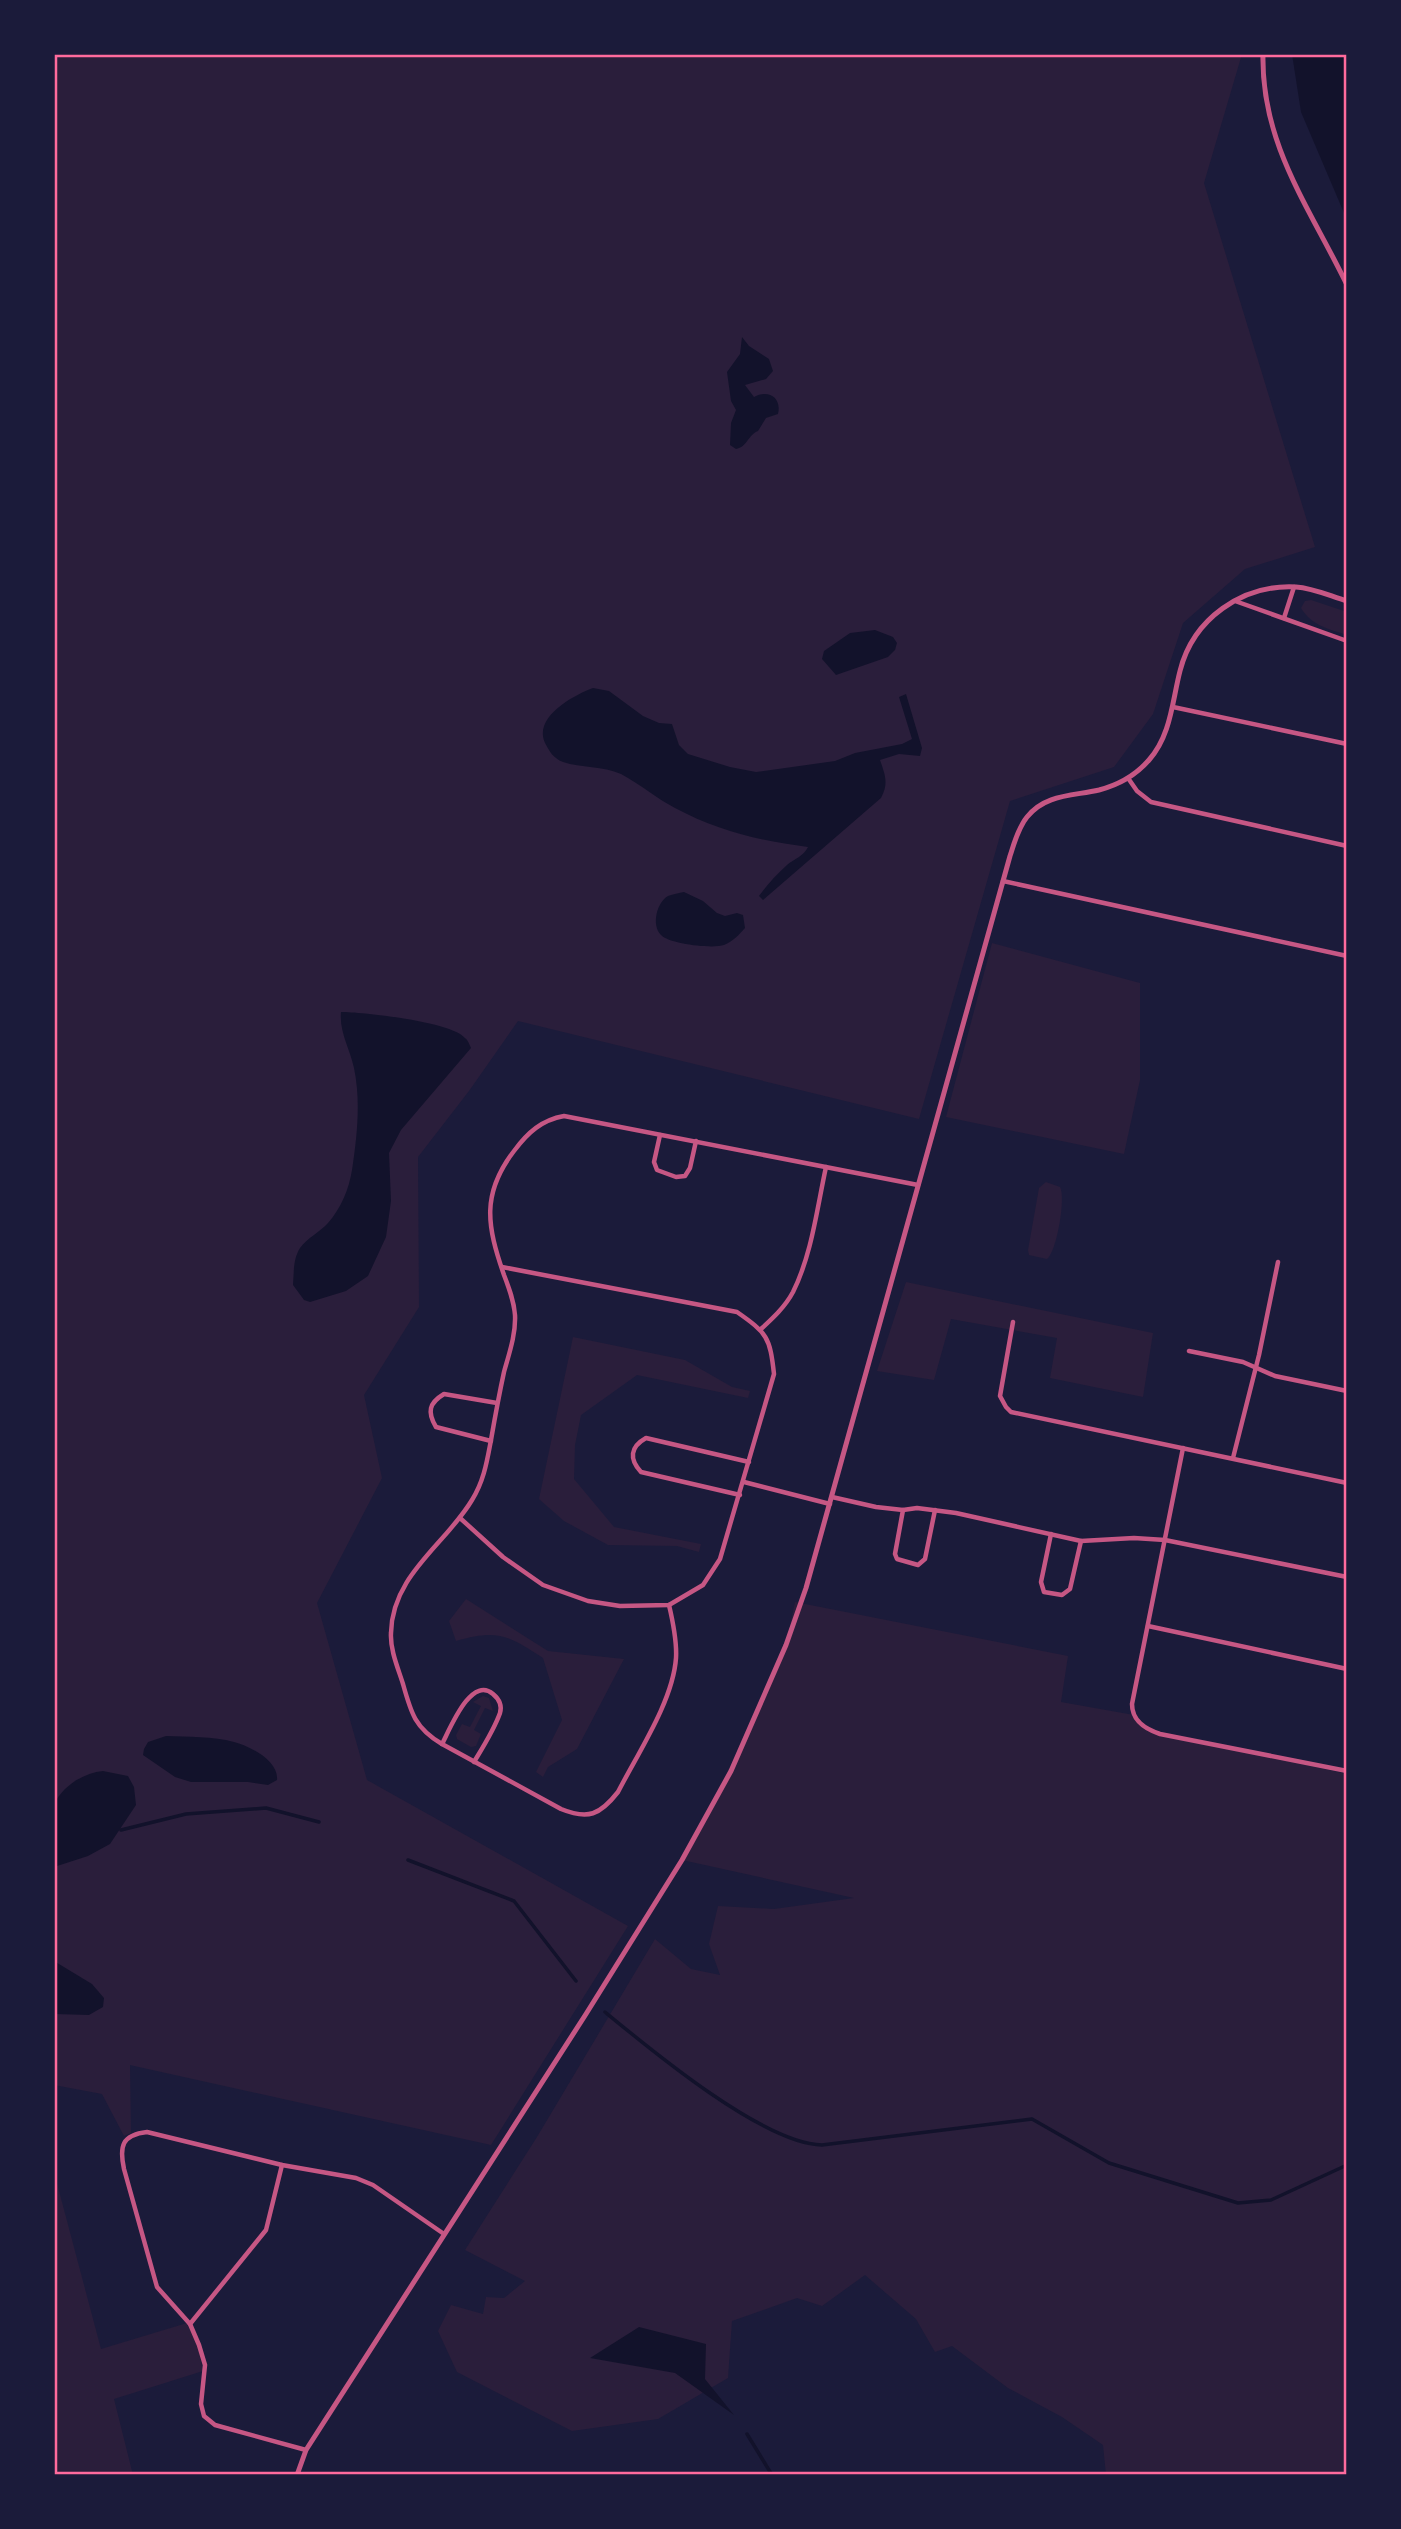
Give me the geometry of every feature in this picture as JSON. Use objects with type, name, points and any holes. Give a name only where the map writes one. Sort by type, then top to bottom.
[{"type":"street","points":[[1263,54],[1263,88],[1269,119],[1282,158],[1347,285]]},
{"type":"street","points":[[1284,618],[1294,587]]},
{"type":"street","points":[[296,2475],[306,2450],[586,2014],[681,1860],[728,1777],[786,1645],[806,1588],[1003,881],[1017,835],[1026,818],[1048,799],[1102,789],[1128,778],[1149,760],[1160,744],[1173,707],[1180,671],[1195,636],[1218,611],[1258,592],[1294,587],[1347,601]]},
{"type":"street","points":[[1235,601],[1347,640]]},
{"type":"street","points":[[1173,707],[1347,744]]},
{"type":"street","points":[[1128,778],[1150,802],[1347,846]]},
{"type":"street","points":[[1003,881],[1347,956]]},
{"type":"street","points":[[670,1605],[676,1656],[667,1696],[618,1792],[608,1805],[594,1814],[579,1816],[561,1809],[426,1735],[416,1723],[390,1635],[397,1605],[413,1574],[460,1518],[479,1489],[485,1472],[497,1403],[514,1332],[513,1299],[490,1230],[491,1192],[498,1174],[534,1128],[548,1119],[564,1116],[918,1185]]},
{"type":"street","points":[[660,1135],[654,1162],[657,1170],[676,1177],[685,1176],[690,1168],[696,1141]]},
{"type":"street","points":[[761,1329],[782,1309],[802,1272],[826,1167]]},
{"type":"street","points":[[1233,1458],[1278,1262]]},
{"type":"street","points":[[460,1518],[525,1574],[565,1594],[620,1606],[670,1605],[696,1590],[712,1574],[720,1559],[775,1374],[772,1350],[761,1329],[737,1312],[501,1267]]},
{"type":"street","points":[[1013,1322],[999,1396],[1011,1412],[1347,1483]]},
{"type":"street","points":[[1189,1351],[1243,1363],[1275,1376],[1347,1391]]},
{"type":"street","points":[[491,1441],[436,1427],[430,1418],[430,1408],[434,1399],[444,1394],[497,1403]]},
{"type":"street","points":[[740,1495],[641,1472],[633,1464],[632,1454],[637,1443],[646,1438],[749,1462]]},
{"type":"street","points":[[1183,1448],[1132,1710],[1144,1727],[1160,1734],[1347,1771]]},
{"type":"street","points":[[744,1482],[830,1504]]},
{"type":"street","points":[[832,1497],[876,1507],[935,1510],[1081,1541],[1135,1538],[1165,1540],[1347,1577]]},
{"type":"street","points":[[903,1510],[895,1554],[897,1559],[903,1562],[918,1565],[925,1559],[935,1510]]},
{"type":"street","points":[[1051,1534],[1041,1582],[1044,1592],[1062,1595],[1070,1589],[1081,1541]]},
{"type":"street","points":[[1148,1626],[1347,1669]]},
{"type":"street","points":[[442,1744],[468,1698],[475,1691],[484,1689],[492,1693],[499,1701],[501,1711],[474,1762]]},
{"type":"street","points":[[306,2450],[215,2425],[204,2416],[201,2404],[205,2365],[200,2345],[190,2324],[157,2287],[124,2169],[121,2153],[125,2140],[134,2133],[147,2132],[282,2165],[356,2178],[373,2185],[444,2234]]},
{"type":"street","points":[[190,2324],[266,2231],[282,2165]]},
{"type":"shaded area","points":[[54,54],[1242,54],[1204,183],[1315,547],[1245,569],[1183,623],[1153,714],[1114,767],[1010,801],[919,1119],[518,1021],[418,1157],[419,1307],[364,1395],[382,1478],[317,1603],[367,1780],[628,1926],[491,2145],[130,2065],[131,2133],[124,2136],[102,2094],[54,2085]]},
{"type":"shaded area","points":[[1292,54],[1347,54],[1347,220],[1301,112]]},
{"type":"shaded area","points":[[742,337],[749,346],[769,359],[773,371],[766,379],[745,385],[754,397],[764,394],[773,396],[779,408],[778,414],[766,418],[758,431],[743,446],[736,449],[730,445],[731,423],[736,410],[731,401],[727,372],[740,354]]},
{"type":"shaded area","points":[[1311,600],[1347,612],[1347,635],[1310,619],[1301,608],[1305,601]]},
{"type":"shaded area","points":[[875,630],[893,637],[897,643],[895,650],[888,657],[836,675],[822,659],[824,651],[850,633]]},
{"type":"shaded area","points":[[593,688],[609,691],[643,716],[659,723],[672,724],[679,745],[688,754],[756,772],[835,761],[855,753],[902,744],[912,739],[899,697],[906,694],[922,748],[920,756],[899,754],[880,760],[886,783],[881,798],[763,900],[759,896],[769,884],[808,847],[773,842],[724,829],[675,808],[621,774],[563,762],[552,754],[545,743],[545,724],[557,708]]},
{"type":"shaded area","points":[[684,892],[703,901],[717,913],[725,916],[737,913],[743,915],[745,928],[730,942],[718,946],[691,945],[666,938],[656,926],[658,908],[668,896]]},
{"type":"shaded area","points":[[992,943],[1140,983],[1140,1080],[1124,1154],[946,1117]]},
{"type":"shaded area","points":[[341,1012],[387,1016],[443,1027],[465,1038],[471,1048],[401,1130],[389,1153],[391,1201],[386,1237],[368,1276],[346,1291],[310,1302],[304,1300],[293,1285],[296,1257],[303,1244],[328,1223],[341,1205],[351,1177],[355,1145],[358,1106],[356,1081],[342,1027]]},
{"type":"shaded area","points":[[1046,1182],[1060,1187],[1062,1193],[1057,1235],[1047,1259],[1029,1255],[1028,1250],[1039,1188]]},
{"type":"shaded area","points":[[906,1282],[1153,1333],[1143,1397],[1050,1378],[1057,1338],[951,1319],[934,1380],[877,1371]]},
{"type":"shaded area","points":[[573,1337],[685,1360],[732,1387],[750,1391],[748,1398],[637,1375],[581,1415],[575,1445],[574,1479],[614,1527],[701,1544],[699,1552],[677,1546],[608,1545],[564,1521],[539,1499]]},
{"type":"shaded area","points":[[466,1599],[548,1651],[624,1659],[577,1749],[548,1767],[543,1777],[536,1772],[562,1720],[543,1658],[502,1636],[482,1635],[456,1641],[449,1621]]},
{"type":"shaded area","points":[[795,1602],[1068,1656],[1061,1702],[1134,1715],[1143,1728],[1347,1774],[1347,2475],[1106,2475],[1103,2445],[1062,2417],[1008,2388],[952,2346],[935,2352],[916,2319],[865,2275],[822,2306],[797,2298],[732,2321],[728,2378],[658,2419],[572,2431],[457,2372],[438,2331],[451,2305],[483,2314],[486,2297],[504,2298],[525,2281],[465,2250],[537,2137],[655,1939],[691,1969],[720,1975],[709,1944],[718,1906],[774,1909],[854,1898],[682,1860],[731,1771],[786,1645]]},
{"type":"shaded area","points":[[483,1696],[489,1698],[493,1711],[485,1708],[474,1730],[481,1734],[476,1746],[471,1747],[457,1739],[456,1735],[462,1724],[470,1727],[481,1706],[473,1702]]},
{"type":"shaded area","points":[[166,1736],[209,1738],[241,1744],[268,1761],[277,1780],[268,1785],[248,1782],[191,1782],[175,1777],[143,1755],[148,1742]]},
{"type":"shaded area","points":[[103,1771],[128,1776],[134,1787],[136,1805],[110,1844],[88,1856],[54,1867],[54,1804],[74,1782],[88,1774]]},
{"type":"shaded area","points":[[54,1961],[92,1984],[104,1998],[103,2007],[89,2015],[54,2014]]},
{"type":"shaded area","points":[[54,2172],[101,2349],[187,2323],[198,2345],[203,2371],[114,2399],[133,2475],[54,2475]]},
{"type":"shaded area","points":[[639,2327],[706,2344],[705,2379],[734,2415],[675,2373],[590,2358]]},
{"type":"waterway","points":[[121,1830],[186,1814],[266,1808],[319,1822]]},
{"type":"waterway","points":[[408,1860],[514,1901],[576,1981]]},
{"type":"waterway","points":[[605,2012],[709,2092],[770,2129],[798,2141],[822,2145],[1032,2119],[1109,2163],[1238,2203],[1271,2200],[1347,2165]]},
{"type":"waterway","points":[[747,2434],[772,2475]]}]
